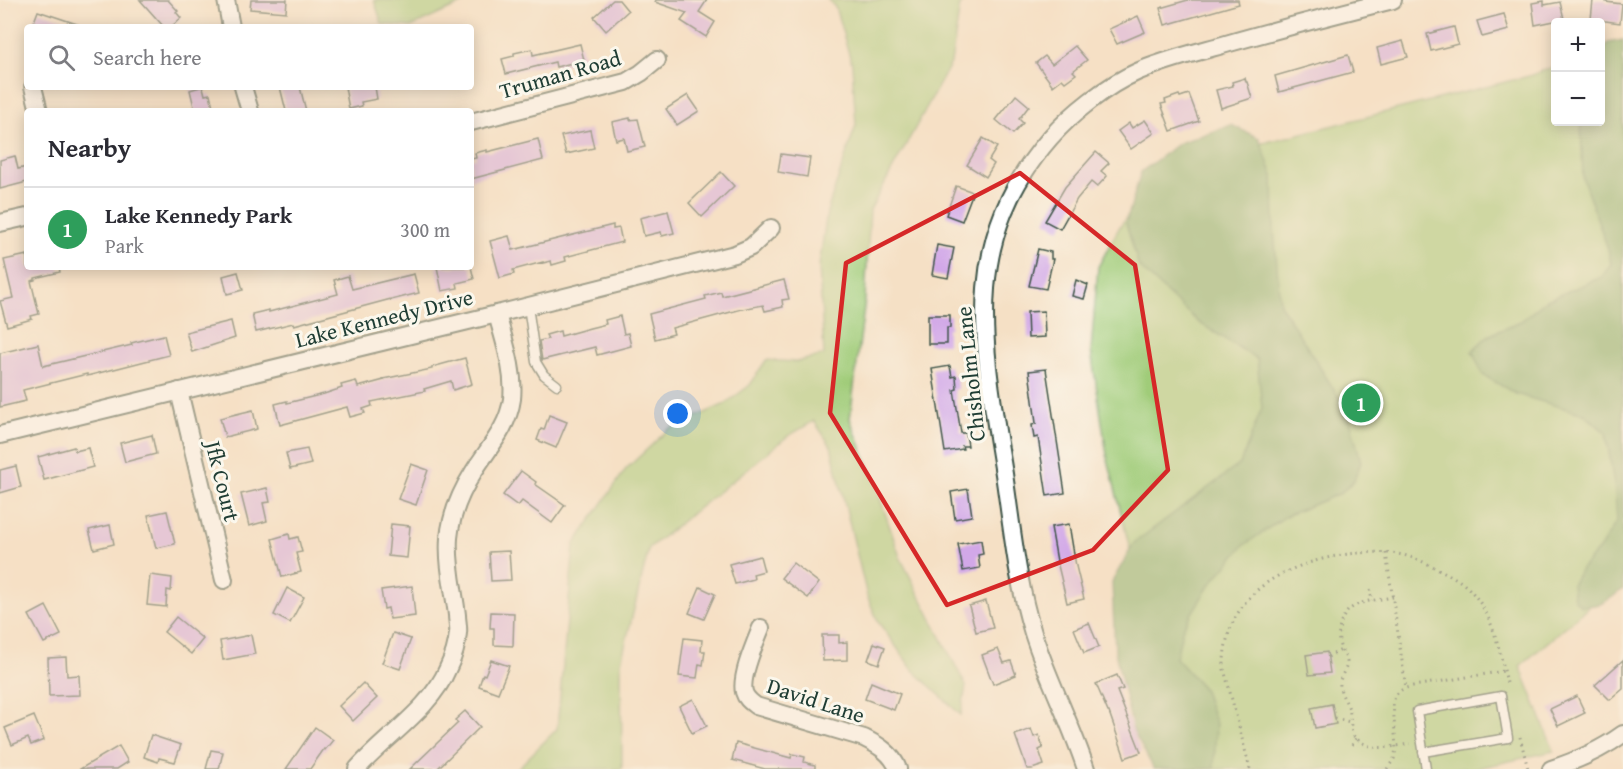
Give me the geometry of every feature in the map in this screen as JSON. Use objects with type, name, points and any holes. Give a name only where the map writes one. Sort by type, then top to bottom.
[{"type":"street","points":[[226,0],[230,24]]},
{"type":"street","name":"Chisholm Lane","points":[[1086,769],[1076,738],[1032,630],[1011,531],[992,398],[984,328],[985,295],[994,240],[1006,206],[1016,185],[1037,153],[1071,116],[1109,88],[1136,72],[1334,7],[1393,0]]},
{"type":"street","name":"Truman Road","points":[[474,121],[626,82],[657,60]]},
{"type":"street","points":[[34,90],[38,108]]},
{"type":"street","points":[[244,90],[249,108]]},
{"type":"street","points":[[0,223],[24,218]]},
{"type":"street","name":"Lake Kennedy Drive","points":[[0,435],[735,254],[751,247],[771,228]]},
{"type":"street","points":[[357,769],[427,702],[448,670],[455,649],[459,632],[449,559],[449,538],[453,517],[472,473],[499,435],[512,401],[510,368],[497,314]]},
{"type":"street","name":"Jfk Court","points":[[179,391],[224,580]]},
{"type":"street","name":"David Lane","points":[[761,628],[751,653],[743,684],[744,693],[749,701],[756,706],[871,741],[888,753],[898,769]]},
{"type":"street","points":[[1551,769],[1593,752],[1623,734]]},
{"type":"lane","points":[[528,306],[536,362],[544,375],[557,386]]},
{"type":"lane","points":[[1422,748],[1508,738],[1501,696],[1417,711],[1422,748],[1426,769]]},
{"type":"path","points":[[1386,554],[1406,688]]},
{"type":"path","points":[[1250,769],[1224,669],[1223,655],[1226,640],[1232,623],[1252,594],[1272,580],[1305,564],[1338,555],[1398,554],[1423,562],[1453,576],[1482,604],[1495,632],[1509,693]]},
{"type":"path","points":[[1370,589],[1372,601]]},
{"type":"path","points":[[1393,597],[1359,604],[1344,616],[1340,625],[1339,638],[1341,650],[1347,661],[1340,678],[1341,692],[1350,711],[1351,731],[1356,738],[1368,746],[1377,748],[1422,748]]},
{"type":"path","points":[[1328,657],[1341,650]]},
{"type":"path","points":[[1335,718],[1351,723]]},
{"type":"path","points":[[1520,736],[1528,769]]},
{"type":"path","points":[[1352,746],[1356,738]]},
{"type":"highlighted area","points":[[1020,173],[1135,265],[1168,470],[1093,550],[947,605],[830,413],[846,263]]},
{"type":"green space","points":[[374,0],[481,0],[468,1],[418,24],[382,24]]},
{"type":"green space","points":[[828,0],[965,0],[960,5],[951,63],[870,210],[865,299],[850,419],[900,557],[966,686],[961,715],[913,670],[879,623],[867,596],[831,446],[814,421],[788,436],[649,548],[621,662],[622,769],[517,769],[557,729],[574,545],[626,469],[669,429],[725,404],[750,385],[766,360],[796,362],[824,355],[819,266],[827,212],[856,125],[852,64],[835,7]]},
{"type":"green space","points":[[1623,40],[1623,589],[1604,602],[1581,606],[1574,599],[1572,585],[1581,569],[1600,548],[1617,521],[1606,433],[1584,414],[1516,394],[1483,375],[1472,351],[1488,336],[1521,321],[1547,300],[1602,277],[1611,264],[1608,249],[1583,179],[1581,126],[1605,126],[1605,47],[1608,43]]},
{"type":"green space","points":[[1551,68],[1551,126],[1605,126],[1605,112],[1623,74],[1623,549],[1607,591],[1520,666],[1554,751],[1474,769],[1188,769],[1107,455],[1091,351],[1098,267],[1119,228],[1140,197],[1219,154],[1529,76]]},
{"type":"green space","points":[[1231,125],[1259,138],[1273,176],[1274,230],[1280,304],[1348,412],[1361,462],[1354,480],[1341,493],[1286,516],[1243,546],[1209,586],[1183,627],[1176,658],[1203,688],[1216,724],[1214,767],[1211,769],[1154,769],[1133,730],[1115,652],[1112,582],[1134,543],[1240,464],[1262,408],[1257,359],[1198,322],[1139,267],[1126,223],[1141,172],[1179,143]]},
{"type":"building","points":[[140,0],[168,0],[178,11],[176,12],[181,18],[174,24],[161,24]]},
{"type":"building","points":[[251,0],[287,0],[286,12],[250,9]]},
{"type":"building","points":[[613,0],[619,0],[628,11],[606,31],[594,17]]},
{"type":"building","points":[[656,0],[707,0],[699,12],[715,22],[706,37],[681,21],[687,13],[655,2]]},
{"type":"building","points":[[1188,0],[1238,0],[1239,4],[1165,25],[1160,8]]},
{"type":"building","points":[[1593,0],[1622,4],[1620,23],[1605,21],[1605,18],[1591,18]]},
{"type":"building","points":[[1544,1],[1544,5],[1560,2],[1564,18],[1551,18],[1551,22],[1535,25],[1532,3]]},
{"type":"building","points":[[38,11],[77,24],[33,24]]},
{"type":"building","points":[[1504,14],[1509,30],[1482,37],[1477,21]]},
{"type":"building","points":[[1138,16],[1145,32],[1117,44],[1109,29]]},
{"type":"building","points":[[1454,27],[1458,44],[1431,51],[1427,34]]},
{"type":"building","points":[[1403,41],[1408,57],[1381,64],[1377,48]]},
{"type":"building","points":[[580,44],[584,60],[556,67],[555,62],[506,74],[502,59],[514,56],[514,53],[532,49],[533,55]]},
{"type":"building","points":[[1075,46],[1087,60],[1073,71],[1076,74],[1065,82],[1062,79],[1053,86],[1036,63],[1045,56],[1052,64]]},
{"type":"building","points":[[1348,55],[1353,72],[1279,92],[1275,76]]},
{"type":"building","points":[[1245,78],[1252,98],[1221,108],[1216,90],[1233,86],[1232,82]]},
{"type":"building","points":[[190,90],[204,90],[205,95],[210,94],[213,108],[194,108]]},
{"type":"building","points":[[281,90],[301,90],[305,108],[285,108]]},
{"type":"building","points":[[346,90],[376,90],[377,99],[361,102],[362,106],[349,108]]},
{"type":"building","points":[[1189,94],[1199,121],[1171,131],[1161,104],[1179,95],[1180,97]]},
{"type":"building","points":[[688,95],[699,111],[677,125],[666,109]]},
{"type":"building","points":[[1016,95],[1029,106],[1019,119],[1023,123],[1013,134],[996,120]]},
{"type":"building","points":[[630,118],[630,120],[638,119],[645,147],[627,151],[624,138],[616,140],[612,122]]},
{"type":"building","points":[[1145,120],[1154,133],[1131,149],[1118,131],[1129,123],[1132,128]]},
{"type":"building","points":[[590,130],[594,148],[566,154],[561,136]]},
{"type":"building","points":[[983,138],[997,147],[989,160],[994,164],[986,177],[967,165]]},
{"type":"building","points":[[538,139],[543,160],[474,178],[475,153],[487,150],[487,152]]},
{"type":"building","points":[[1096,152],[1109,163],[1101,171],[1107,176],[1097,187],[1091,182],[1077,199],[1060,229],[1045,221],[1065,187]]},
{"type":"building","points":[[781,154],[810,158],[807,177],[778,172]]},
{"type":"building","points":[[15,156],[18,169],[24,168],[24,183],[0,189],[0,160]]},
{"type":"building","points":[[721,172],[734,186],[702,217],[689,203]]},
{"type":"building","points":[[956,186],[973,192],[962,221],[946,215]]},
{"type":"building","points":[[668,211],[674,233],[662,236],[661,232],[644,236],[640,218]]},
{"type":"building","points":[[613,225],[613,229],[619,228],[622,242],[565,257],[566,261],[552,265],[551,261],[543,262],[513,270],[514,274],[500,278],[490,241],[509,236],[513,250]]},
{"type":"building","points":[[937,245],[954,248],[948,278],[932,275]]},
{"type":"building","points":[[1038,249],[1051,252],[1051,259],[1053,259],[1046,289],[1029,286]]},
{"type":"building","points":[[24,256],[24,270],[60,270],[60,272],[31,281],[39,314],[31,316],[32,319],[7,326],[0,301],[13,298],[4,260]]},
{"type":"building","points":[[438,270],[472,270],[474,279],[457,283],[458,288],[442,291]]},
{"type":"building","points":[[238,272],[243,290],[227,294],[223,276]]},
{"type":"building","points":[[414,274],[419,293],[294,325],[293,323],[256,332],[252,314],[269,310],[269,312],[338,294],[334,280],[348,276],[352,289]]},
{"type":"building","points":[[784,280],[789,299],[782,300],[783,307],[765,311],[763,305],[742,309],[672,328],[674,334],[655,339],[649,314],[706,299],[705,296],[721,292],[722,296]]},
{"type":"building","points":[[1076,280],[1088,285],[1084,299],[1072,296]]},
{"type":"building","points":[[1044,311],[1045,337],[1028,338],[1027,312]]},
{"type":"building","points":[[928,315],[950,315],[947,344],[928,344]]},
{"type":"building","points":[[620,316],[624,334],[628,333],[631,346],[597,355],[595,347],[542,360],[539,341],[548,339],[546,335],[560,331],[561,336],[606,324],[605,320]]},
{"type":"building","points":[[231,321],[235,338],[192,352],[186,332]]},
{"type":"building","points":[[164,335],[169,355],[23,390],[26,401],[0,407],[0,353],[38,344],[43,366]]},
{"type":"building","points":[[465,358],[472,384],[453,390],[451,381],[424,389],[425,391],[371,402],[372,406],[363,409],[365,413],[350,417],[347,407],[280,425],[275,404],[324,394],[342,388],[341,385],[356,381],[358,387],[383,379],[432,369],[432,367]]},
{"type":"building","points":[[950,366],[952,377],[956,376],[957,389],[954,390],[961,433],[966,433],[968,446],[945,452],[932,369]]},
{"type":"building","points":[[1046,369],[1065,493],[1047,496],[1038,437],[1034,438],[1032,425],[1036,423],[1029,371]]},
{"type":"building","points":[[253,410],[257,429],[225,437],[220,418]]},
{"type":"building","points":[[549,415],[567,422],[556,448],[537,440],[541,429],[544,430]]},
{"type":"building","points":[[152,435],[156,454],[125,462],[120,443]]},
{"type":"building","points":[[74,447],[75,451],[88,448],[93,467],[44,480],[38,457]]},
{"type":"building","points":[[307,449],[311,464],[290,469],[286,453]]},
{"type":"building","points":[[411,464],[428,470],[416,505],[398,499]]},
{"type":"building","points":[[16,466],[21,487],[0,493],[0,470]]},
{"type":"building","points":[[521,471],[565,505],[552,523],[522,501],[518,506],[503,495]]},
{"type":"building","points":[[267,488],[270,502],[263,503],[267,521],[249,526],[241,494]]},
{"type":"building","points":[[968,489],[972,516],[955,519],[951,492]]},
{"type":"building","points":[[167,511],[175,544],[156,548],[148,515]]},
{"type":"building","points":[[391,524],[410,526],[407,558],[388,556]]},
{"type":"building","points":[[1069,524],[1084,599],[1067,603],[1051,527]]},
{"type":"building","points":[[110,525],[114,544],[94,549],[89,530]]},
{"type":"building","points":[[289,534],[290,539],[298,537],[302,552],[296,553],[301,572],[282,577],[272,539]]},
{"type":"building","points":[[981,540],[983,554],[978,555],[980,568],[963,571],[958,544]]},
{"type":"building","points":[[509,551],[511,580],[491,581],[489,552]]},
{"type":"building","points":[[760,556],[764,571],[753,574],[754,579],[735,584],[729,564]]},
{"type":"building","points":[[793,563],[819,583],[808,598],[781,578]]},
{"type":"building","points":[[150,575],[172,578],[171,591],[167,590],[166,607],[147,605]]},
{"type":"building","points":[[412,586],[415,616],[390,619],[388,608],[384,609],[381,590]]},
{"type":"building","points":[[700,587],[715,594],[704,619],[689,613]]},
{"type":"building","points":[[287,588],[304,597],[290,623],[274,615]]},
{"type":"building","points":[[986,601],[993,628],[976,632],[969,606]]},
{"type":"building","points":[[46,606],[61,635],[44,643],[29,615]]},
{"type":"building","points":[[491,612],[514,613],[513,646],[494,645],[494,628],[490,628]]},
{"type":"building","points":[[176,617],[203,639],[191,654],[164,632]]},
{"type":"building","points":[[1089,623],[1099,647],[1084,653],[1074,629]]},
{"type":"building","points":[[393,633],[411,639],[400,669],[382,663]]},
{"type":"building","points":[[251,635],[255,654],[223,660],[220,641]]},
{"type":"building","points":[[822,635],[839,635],[839,643],[847,642],[847,660],[823,661]]},
{"type":"building","points":[[684,638],[702,640],[701,651],[705,651],[703,665],[699,664],[697,678],[679,676]]},
{"type":"building","points":[[874,643],[885,647],[879,664],[868,660]]},
{"type":"building","points":[[998,649],[1004,663],[1011,661],[1016,675],[993,684],[982,655]]},
{"type":"building","points":[[1327,652],[1330,673],[1309,675],[1306,655]]},
{"type":"building","points":[[66,657],[67,676],[79,675],[80,695],[49,696],[48,658]]},
{"type":"building","points":[[491,660],[509,666],[498,693],[479,686]]},
{"type":"building","points":[[1623,660],[1623,689],[1610,700],[1595,685]]},
{"type":"building","points":[[1117,675],[1123,689],[1117,691],[1141,752],[1125,758],[1109,712],[1096,684]]},
{"type":"building","points":[[871,682],[900,694],[894,710],[865,699]]},
{"type":"building","points":[[363,683],[377,698],[353,721],[339,706]]},
{"type":"building","points":[[1577,696],[1585,713],[1558,726],[1550,709]]},
{"type":"building","points":[[693,699],[707,726],[692,733],[679,706]]},
{"type":"building","points":[[1332,704],[1336,724],[1315,728],[1311,708]]},
{"type":"building","points":[[465,711],[480,727],[437,769],[410,769],[458,723],[455,720]]},
{"type":"building","points":[[34,716],[44,740],[31,745],[28,738],[12,745],[5,728]]},
{"type":"building","points":[[315,727],[333,740],[310,769],[286,769]]},
{"type":"building","points":[[1031,729],[1034,737],[1039,735],[1043,748],[1039,750],[1044,765],[1027,769],[1015,735]]},
{"type":"building","points":[[151,735],[181,745],[175,762],[159,758],[158,762],[144,757]]},
{"type":"building","points":[[736,743],[791,758],[792,754],[805,757],[804,762],[815,765],[815,769],[765,769],[732,760]]},
{"type":"building","points":[[119,746],[128,762],[117,769],[80,769]]},
{"type":"building","points":[[211,750],[223,752],[219,769],[206,769]]},
{"type":"place","name":"Lake Kennedy Park","points":[[1361,403]]}]
